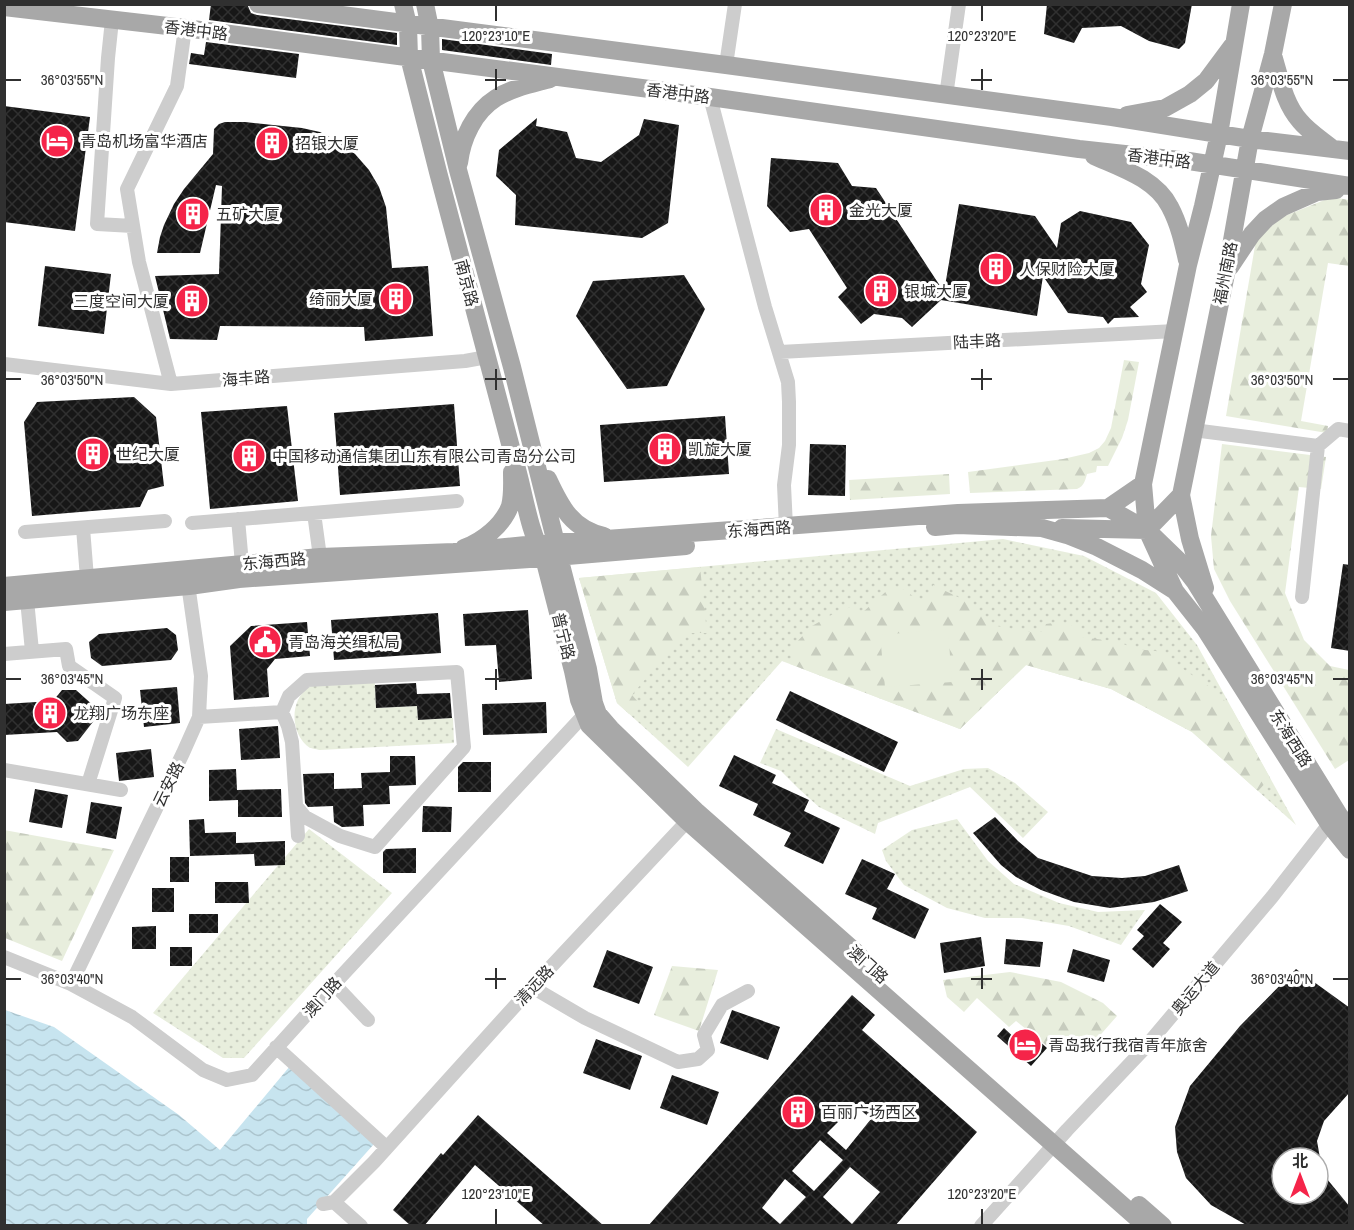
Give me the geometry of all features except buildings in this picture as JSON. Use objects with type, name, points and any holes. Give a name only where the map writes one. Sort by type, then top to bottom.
[{"type":"main road","name":"香港中路","points":[[258,4],[293,6],[408,25],[533,39],[1112,117],[1250,140],[1341,150]]},
{"type":"main road","name":"南京路","points":[[403,4],[408,25],[409,57],[513,455],[549,551]]},
{"type":"main road","name":"南京路","points":[[425,4],[430,27],[431,60],[458,171],[533,450],[549,551]]},
{"type":"main road","points":[[1175,591],[1147,530],[1143,484],[1188,265],[1219,134],[1241,4]]},
{"type":"main road","name":"福州南路","points":[[1180,495],[1226,274],[1250,140],[1273,54],[1283,4]]},
{"type":"main road","name":"香港中路","points":[[4,7],[409,57],[1079,149],[1189,161],[1350,188]]},
{"type":"main road","points":[[1112,117],[1165,108],[1190,94],[1206,81],[1233,45]]},
{"type":"main road","points":[[1273,54],[1290,108],[1300,123],[1341,150]]},
{"type":"main road","points":[[458,171],[463,141],[472,123],[494,99],[508,92],[556,77]]},
{"type":"main road","points":[[1079,149],[1137,176],[1154,188],[1169,205],[1181,233],[1188,265]]},
{"type":"main road","points":[[1226,274],[1252,234],[1266,219],[1283,207],[1317,192],[1350,188]]},
{"type":"main road","points":[[533,450],[564,510],[572,519],[584,529],[618,539]]},
{"type":"main road","points":[[454,552],[482,538],[499,524],[506,514],[512,490],[513,455]]},
{"type":"main road","points":[[1108,508],[1143,484]]},
{"type":"main road","points":[[1042,528],[1147,530],[1180,495]]},
{"type":"main road","points":[[1180,495],[1193,549],[1213,612]]},
{"type":"main road","name":"东海西路","points":[[4,586],[87,578],[239,579],[549,551],[618,539],[958,513],[1108,508],[1147,530],[1178,560],[1195,582],[1342,819],[1350,850]]},
{"type":"main road","name":"东海西路","points":[[4,602],[187,578],[242,564],[320,557],[549,551],[749,541],[957,525],[1042,528],[1067,535],[1105,551],[1142,570],[1175,591],[1342,819]]},
{"type":"main road","name":"普宁路","points":[[549,551],[588,669],[589,709]]},
{"type":"main road","name":"澳门路","points":[[589,709],[598,714],[692,816],[1058,1140],[1163,1226]]},
{"type":"main road","name":"澳门路","points":[[1058,1140],[1146,1226]]},
{"type":"street","points":[[726,65],[735,4]]},
{"type":"street","points":[[946,96],[959,4]]},
{"type":"street","points":[[112,20],[97,224],[133,226]]},
{"type":"street","points":[[171,384],[138,262],[127,189],[177,86],[185,28]]},
{"type":"street","points":[[710,97],[765,307],[788,382],[789,445],[784,485],[786,526]]},
{"type":"street","name":"陆丰路","points":[[780,352],[1175,331]]},
{"type":"street","name":"海丰路","points":[[4,364],[171,384],[465,361],[487,357]]},
{"type":"street","points":[[1302,597],[1318,446],[1338,429],[1350,431]]},
{"type":"street","points":[[1193,430],[1318,446]]},
{"type":"street","points":[[192,523],[457,501]]},
{"type":"street","points":[[314,513],[320,557]]},
{"type":"street","points":[[238,519],[242,564]]},
{"type":"street","points":[[25,532],[165,521]]},
{"type":"street","points":[[83,528],[87,578]]},
{"type":"street","name":"云安路","points":[[71,984],[199,717],[201,676],[187,578]]},
{"type":"street","points":[[27,600],[32,651]]},
{"type":"street","points":[[4,654],[66,649],[69,666],[115,698],[88,784]]},
{"type":"street","points":[[296,807],[305,817],[340,836],[375,847],[464,747],[456,672],[307,680],[289,696],[282,712],[292,742],[296,807],[298,836]]},
{"type":"street","name":"澳门路","points":[[4,957],[71,984],[132,1017],[203,1070],[227,1080],[252,1075],[589,709]]},
{"type":"street","points":[[199,717],[282,712]]},
{"type":"street","points":[[4,770],[121,790]]},
{"type":"street","name":"清远路","points":[[361,1226],[328,1203],[374,1162],[532,987],[692,816]]},
{"type":"street","name":"奥运大道","points":[[981,1226],[1058,1140],[1142,1052],[1272,897],[1342,819]]},
{"type":"street","points":[[334,984],[368,1020]]},
{"type":"street","points":[[532,987],[585,1018],[678,1062],[698,1059],[708,1050],[704,1035],[722,1005],[748,991]]},
{"type":"street","points":[[276,1047],[386,1147]]},
{"type":"green space","points":[[1332,197],[1349,200],[1349,266],[1328,263],[1301,421],[1328,426],[1327,433],[1226,416],[1256,240],[1282,217]]},
{"type":"green space","points":[[1124,360],[1139,362],[1128,420],[1108,466],[1097,466],[1096,472],[1087,474],[1083,485],[1077,489],[970,493],[968,472],[1063,459],[1089,453],[1099,448],[1111,428]]},
{"type":"green space","points":[[1222,444],[1326,457],[1321,489],[1299,487],[1285,593],[1304,640],[1330,666],[1349,670],[1349,760],[1335,769],[1230,601],[1214,569],[1211,536]]},
{"type":"green space","points":[[949,474],[950,494],[850,500],[849,480]]},
{"type":"green space","points":[[1003,539],[1084,556],[1156,593],[1197,645],[1296,825],[1192,732],[1111,689],[1026,665],[960,729],[782,661],[688,767],[617,703],[579,578]]},
{"type":"green space","points":[[700,567],[707,633],[684,633],[632,695],[639,703],[629,714],[617,703],[579,578]]},
{"type":"green space","points":[[933,585],[962,599],[981,613],[986,624],[1028,632],[1043,632],[1046,624],[1071,625],[1080,629],[1081,637],[1119,642],[1135,649],[1156,651],[1216,691],[1232,709],[1270,778],[1258,791],[1192,732],[1111,689],[1026,665],[960,729],[790,664],[793,646],[812,626],[840,610],[852,607],[863,612],[891,587],[906,590],[919,602],[929,600]]},
{"type":"green space","points":[[948,629],[952,682],[885,687],[880,635]]},
{"type":"green space","points":[[375,683],[376,708],[417,706],[418,720],[453,718],[454,743],[320,750],[310,748],[303,742],[294,718],[298,700],[309,687]]},
{"type":"green space","points":[[776,729],[910,786],[964,769],[988,768],[1015,783],[1048,812],[1023,838],[970,787],[878,823],[875,834],[819,807],[781,771],[760,763]]},
{"type":"green space","points":[[957,819],[988,861],[1014,884],[1059,903],[1098,912],[1145,910],[1121,945],[1069,926],[1022,918],[985,918],[947,908],[904,885],[886,861],[882,850],[912,830]]},
{"type":"green space","points":[[309,829],[392,893],[244,1058],[223,1058],[153,1013]]},
{"type":"green space","points":[[4,830],[114,850],[62,961],[5,938]]},
{"type":"green space","points":[[672,966],[718,970],[699,1031],[654,1015]]},
{"type":"green space","points":[[1010,972],[1061,982],[1103,1003],[1117,1016],[1088,1049],[1071,1048],[1057,1054],[1016,1021],[1009,1027],[977,998],[964,1012],[947,997],[943,980]]},
{"type":"water","points":[[5,1010],[54,1027],[179,1115],[220,1150],[290,1066],[374,1144],[307,1219],[307,1225],[5,1226]]},
{"type":"place","name":"青岛机场富华酒店","points":[[57,141]]},
{"type":"place","name":"招银大厦","points":[[272,143]]},
{"type":"place","name":"金光大厦","points":[[826,210]]},
{"type":"place","name":"五矿大厦","points":[[193,214]]},
{"type":"place","name":"人保财险大厦","points":[[996,269]]},
{"type":"place","name":"银城大厦","points":[[881,291]]},
{"type":"place","name":"绮丽大厦","points":[[396,299]]},
{"type":"place","name":"三度空间大厦","points":[[192,301]]},
{"type":"place","name":"凯旋大厦","points":[[665,449]]},
{"type":"place","name":"世纪大厦","points":[[93,454]]},
{"type":"place","name":"中国移动通信集团山东有限公司青岛分公司","points":[[249,456]]},
{"type":"place","name":"青岛海关缉私局","points":[[265,642]]},
{"type":"place","name":"龙翔广场东座","points":[[50,713]]},
{"type":"place","name":"青岛我行我宿青年旅舍","points":[[1025,1045]]},
{"type":"place","name":"百丽广场西区","points":[[798,1112]]}]
